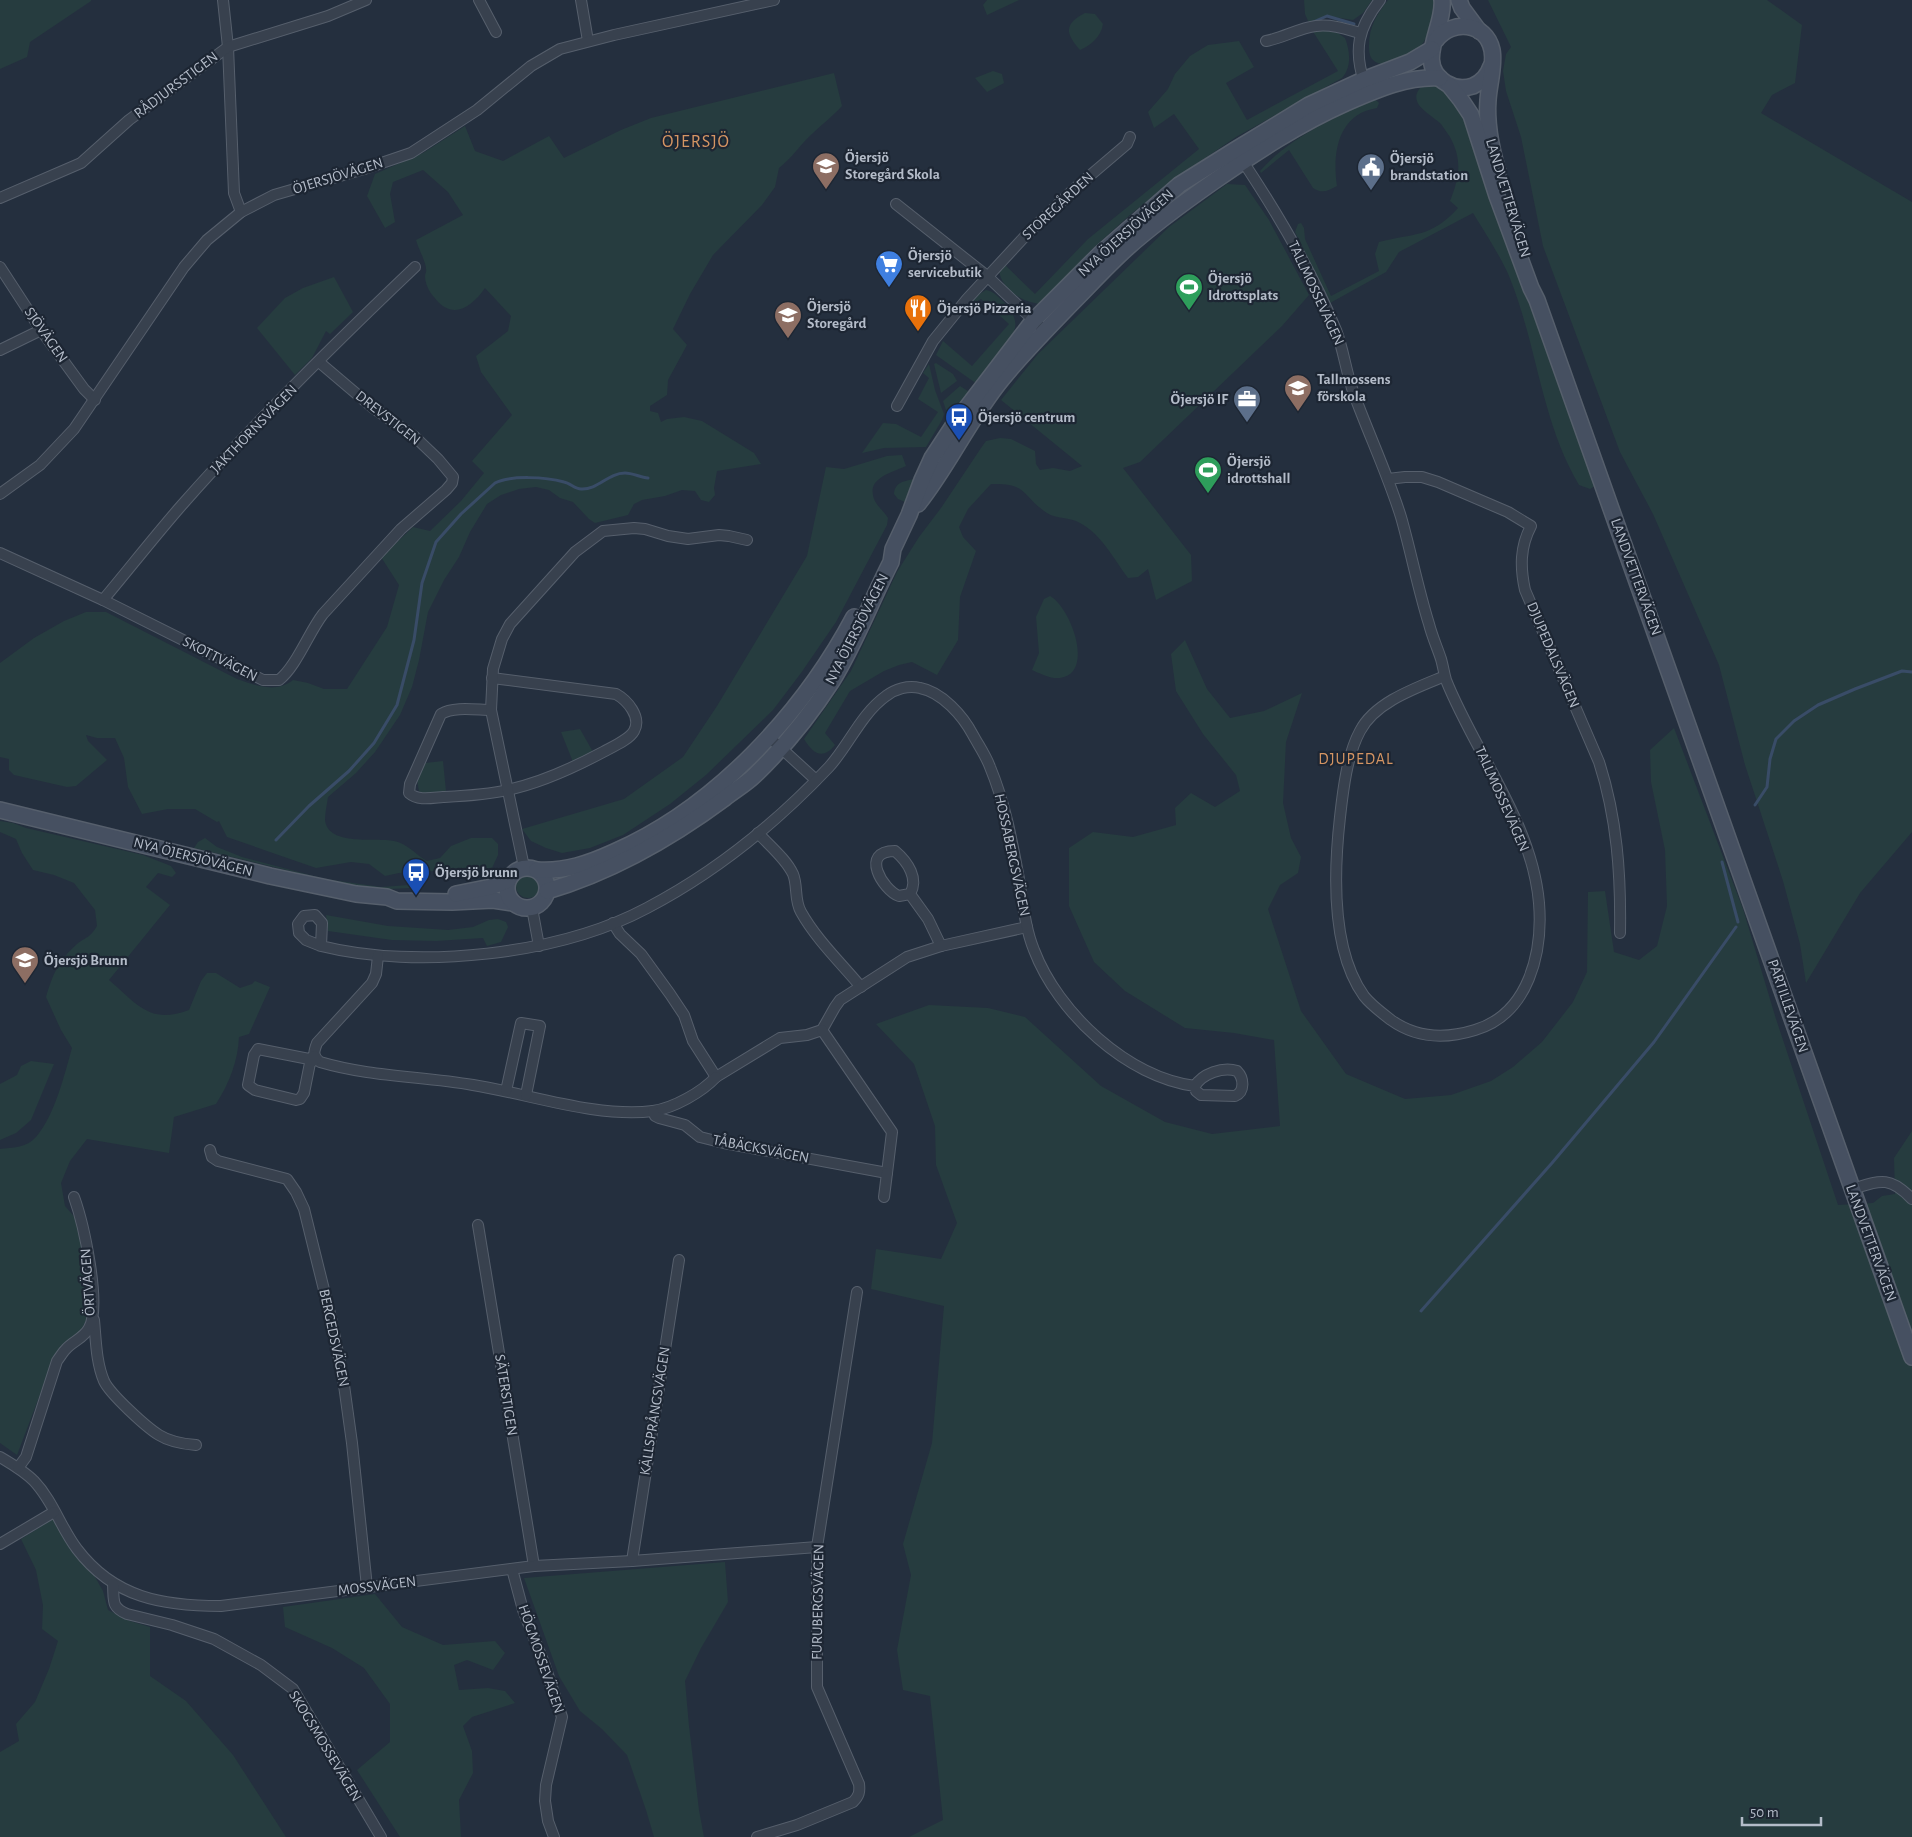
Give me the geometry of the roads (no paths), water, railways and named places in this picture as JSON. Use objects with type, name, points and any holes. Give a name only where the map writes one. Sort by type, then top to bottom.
[{"type":"street","points":[[223,0],[228,47],[234,193],[241,212]]},
{"type":"street","name":"RÅDJURSSTIGEN","points":[[0,198],[81,163],[130,120],[228,47],[328,16],[366,0]]},
{"type":"street","points":[[479,0],[496,32]]},
{"type":"street","points":[[581,0],[588,41]]},
{"type":"street","name":"ÖJERSJÖVÄGEN","points":[[0,494],[40,465],[58,448],[95,400],[184,267],[207,240],[256,202],[364,169],[411,152],[477,110],[520,74],[560,49],[588,41],[774,0]]},
{"type":"street","points":[[1366,86],[1358,46],[1360,33],[1367,16],[1380,0]]},
{"type":"street","name":"LANDVETTERVÄGEN","points":[[1442,0],[1440,24],[1434,44],[1432,64],[1444,82],[1461,100],[1470,116],[1734,855]]},
{"type":"street","name":"LANDVETTERVÄGEN","points":[[1459,0],[1467,16],[1490,45],[1493,55],[1487,110],[1490,140],[1507,204],[1536,287],[1537,300]]},
{"type":"street","points":[[1266,41],[1279,39],[1316,26],[1332,26],[1360,33]]},
{"type":"street","points":[[1434,44],[1444,32],[1454,27],[1465,26],[1479,31]]},
{"type":"street","name":"NYA ÖJERSJÖVÄGEN","points":[[0,810],[288,880],[356,894],[386,897],[397,901],[452,902],[493,900],[513,903],[524,908],[532,908],[542,902],[547,891],[596,873],[653,846],[678,831],[754,777],[795,732],[833,680],[891,562],[893,549],[909,515],[925,472],[951,429],[1033,321],[1100,254],[1179,185],[1319,115],[1410,62],[1434,44]]},
{"type":"street","points":[[1444,82],[1465,88],[1475,85],[1484,79],[1492,65]]},
{"type":"street","name":"NYA ÖJERSJÖVÄGEN","points":[[1366,86],[1416,78],[1444,82]]},
{"type":"street","name":"STOREGÅRDEN","points":[[897,406],[933,341],[987,276],[1073,190],[1127,144],[1130,137]]},
{"type":"street","name":"NYA ÖJERSJÖVÄGEN","points":[[909,515],[933,484],[959,441],[1001,380],[1045,331],[1132,244],[1239,155]]},
{"type":"street","name":"TALLMOSSEVÄGEN","points":[[1239,155],[1283,225],[1331,320],[1342,347],[1353,391],[1388,479],[1402,522],[1429,624],[1443,664],[1444,676],[1497,780],[1524,843],[1538,894],[1539,940],[1533,972],[1522,992],[1508,1010],[1497,1020],[1484,1027],[1456,1035],[1440,1036],[1423,1034],[1399,1025],[1366,999],[1356,983],[1339,923],[1335,858],[1349,765],[1360,730],[1378,710],[1400,695],[1444,676]]},
{"type":"street","points":[[896,204],[987,276],[1045,331]]},
{"type":"street","name":"SJÖVÄGEN","points":[[0,267],[41,330],[84,389],[95,400]]},
{"type":"street","name":"JAKTHORNSVÄGEN","points":[[103,600],[180,507],[286,394],[415,267]]},
{"type":"street","points":[[0,350],[41,330]]},
{"type":"street","name":"DREVSTIGEN","points":[[319,362],[372,407],[415,437],[453,478]]},
{"type":"street","name":"DJUPEDALSVÄGEN","points":[[1388,479],[1422,477],[1438,482],[1508,512],[1531,526],[1526,535],[1522,550],[1522,576],[1525,590],[1599,762],[1609,791],[1620,862],[1620,933]]},
{"type":"street","name":"SKOTTVÄGEN","points":[[0,553],[103,600],[262,680],[279,680],[291,665],[323,614],[401,529],[446,490],[452,483],[453,478]]},
{"type":"street","points":[[547,891],[546,879],[530,869],[507,790],[491,710],[492,678],[497,651],[510,624],[574,552],[602,531],[634,528],[688,539],[719,535],[747,540]]},
{"type":"street","name":"NYA ÖJERSJÖVÄGEN","points":[[386,897],[464,893],[491,887],[508,880],[512,873],[530,869],[548,871],[570,868],[594,861],[643,837],[671,820],[710,792],[741,765],[769,737],[801,700],[846,632],[884,558],[893,549]]},
{"type":"street","points":[[491,710],[446,711],[441,714],[410,784],[410,793],[415,797],[422,798],[458,796],[507,790],[544,779],[583,763],[613,747],[634,733],[637,723],[629,704],[616,694],[607,691],[492,678]]},
{"type":"street","name":"HOSSABERGSVÄGEN","points":[[320,946],[378,956],[456,956],[539,946],[585,934],[614,923],[644,910],[682,888],[758,833],[832,763],[871,710],[885,696],[906,687],[919,687],[944,700],[959,713],[989,765],[1007,818],[1027,927],[1033,949],[1057,994],[1078,1019],[1108,1047],[1141,1068],[1164,1079],[1195,1086]]},
{"type":"street","points":[[769,737],[816,780]]},
{"type":"street","points":[[758,833],[793,874],[796,901],[801,911],[861,987]]},
{"type":"street","points":[[890,851],[898,853],[914,876],[914,886],[910,894],[899,896],[891,890],[876,869],[875,865],[878,858],[890,851]]},
{"type":"street","name":"PARTILLEVÄGEN","points":[[1734,855],[1841,1158]]},
{"type":"street","points":[[508,880],[508,895],[513,903]]},
{"type":"street","points":[[910,894],[928,919],[941,946]]},
{"type":"street","points":[[532,908],[539,946]]},
{"type":"street","points":[[614,923],[620,934],[644,958],[675,1001],[684,1015],[693,1041],[716,1077]]},
{"type":"street","points":[[315,1058],[310,1063],[304,1093],[300,1099],[296,1100],[254,1090],[248,1085],[254,1055],[258,1049],[309,1059],[315,1058],[328,1064],[364,1072],[458,1083],[609,1110],[634,1112],[653,1110],[679,1103],[716,1077],[780,1038],[807,1035],[822,1030],[840,1000],[907,957],[941,946],[1027,927]]},
{"type":"street","points":[[315,1058],[313,1051],[317,1043],[372,983],[376,974],[378,956]]},
{"type":"street","points":[[506,1092],[521,1022],[540,1026],[526,1095]]},
{"type":"street","points":[[822,1030],[892,1132],[884,1197]]},
{"type":"street","name":"TÅBÄCKSVÄGEN","points":[[653,1110],[655,1116],[685,1124],[700,1137],[887,1173]]},
{"type":"street","name":"BERGEDSVÄGEN","points":[[210,1150],[212,1157],[218,1162],[287,1180],[296,1192],[304,1209],[331,1318],[343,1378],[368,1587]]},
{"type":"street","name":"LANDVETTERVÄGEN","points":[[1841,1158],[1912,1357]]},
{"type":"street","points":[[1852,1189],[1885,1182],[1901,1187],[1912,1199]]},
{"type":"street","name":"ÖRTVÄGEN","points":[[18,1468],[26,1457],[58,1361],[66,1349],[86,1334],[94,1317],[85,1238],[74,1197]]},
{"type":"street","name":"SÄTERSTIGEN","points":[[478,1225],[534,1566]]},
{"type":"street","name":"KÄLLSPRÅNGSVÄGEN","points":[[632,1562],[679,1260]]},
{"type":"street","name":"FURUBERGSVÄGEN","points":[[757,1837],[853,1802],[860,1792],[859,1784],[817,1687],[817,1547],[857,1292]]},
{"type":"street","points":[[94,1317],[100,1370],[105,1383],[116,1396],[158,1435],[172,1441],[196,1445]]},
{"type":"street","name":"MOSSVÄGEN","points":[[0,1457],[18,1468],[34,1482],[77,1549],[113,1584],[144,1597],[197,1606],[221,1606],[534,1566],[632,1562],[817,1547]]},
{"type":"street","points":[[0,1544],[54,1512]]},
{"type":"street","name":"HÖGMOSSEVÄGEN","points":[[512,1569],[523,1610],[544,1663],[562,1717],[546,1785],[548,1821],[554,1837]]},
{"type":"street","name":"SKOGSMOSSEVÄGEN","points":[[113,1584],[113,1601],[119,1610],[214,1639],[261,1665],[292,1689],[381,1837]]},
{"type":"waterway","points":[[1311,23],[1327,16],[1354,24]]},
{"type":"waterway","points":[[276,840],[309,806],[349,771],[374,743],[397,705],[414,640],[422,583],[436,542],[461,514],[495,483],[502,480],[548,479],[566,483],[577,488],[587,489],[619,474],[628,473],[648,478]]},
{"type":"waterway","points":[[1755,805],[1767,787],[1770,759],[1776,739],[1794,721],[1818,705],[1855,689],[1902,671],[1912,672]]},
{"type":"waterway","points":[[1722,862],[1738,922]]},
{"type":"waterway","points":[[1421,1311],[1552,1163],[1654,1042],[1736,927]]},
{"type":"place","name":"Öjersjö Storegård Skola","points":[[826,190]]},
{"type":"place","name":"Öjersjö brandstation","points":[[1371,191]]},
{"type":"place","name":"Öjersjö servicebutik","points":[[889,288]]},
{"type":"place","name":"Öjersjö Idrottsplats","points":[[1189,311]]},
{"type":"place","name":"Öjersjö Pizzeria","points":[[918,332]]},
{"type":"place","name":"Öjersjö Storegård","points":[[788,339]]},
{"type":"place","name":"Tallmossens förskola","points":[[1298,412]]},
{"type":"place","name":"Öjersjö IF","points":[[1247,423]]},
{"type":"place","name":"Öjersjö centrum","points":[[959,441]]},
{"type":"place","name":"Öjersjö idrottshall","points":[[1208,494]]},
{"type":"place","name":"Öjersjö brunn","points":[[416,896]]},
{"type":"place","name":"Öjersjö Brunn","points":[[25,984]]},
{"type":"district","name":"ÖJERSJÖ","points":[[696,142]]},
{"type":"district","name":"DJUPEDAL","points":[[1356,759]]}]
